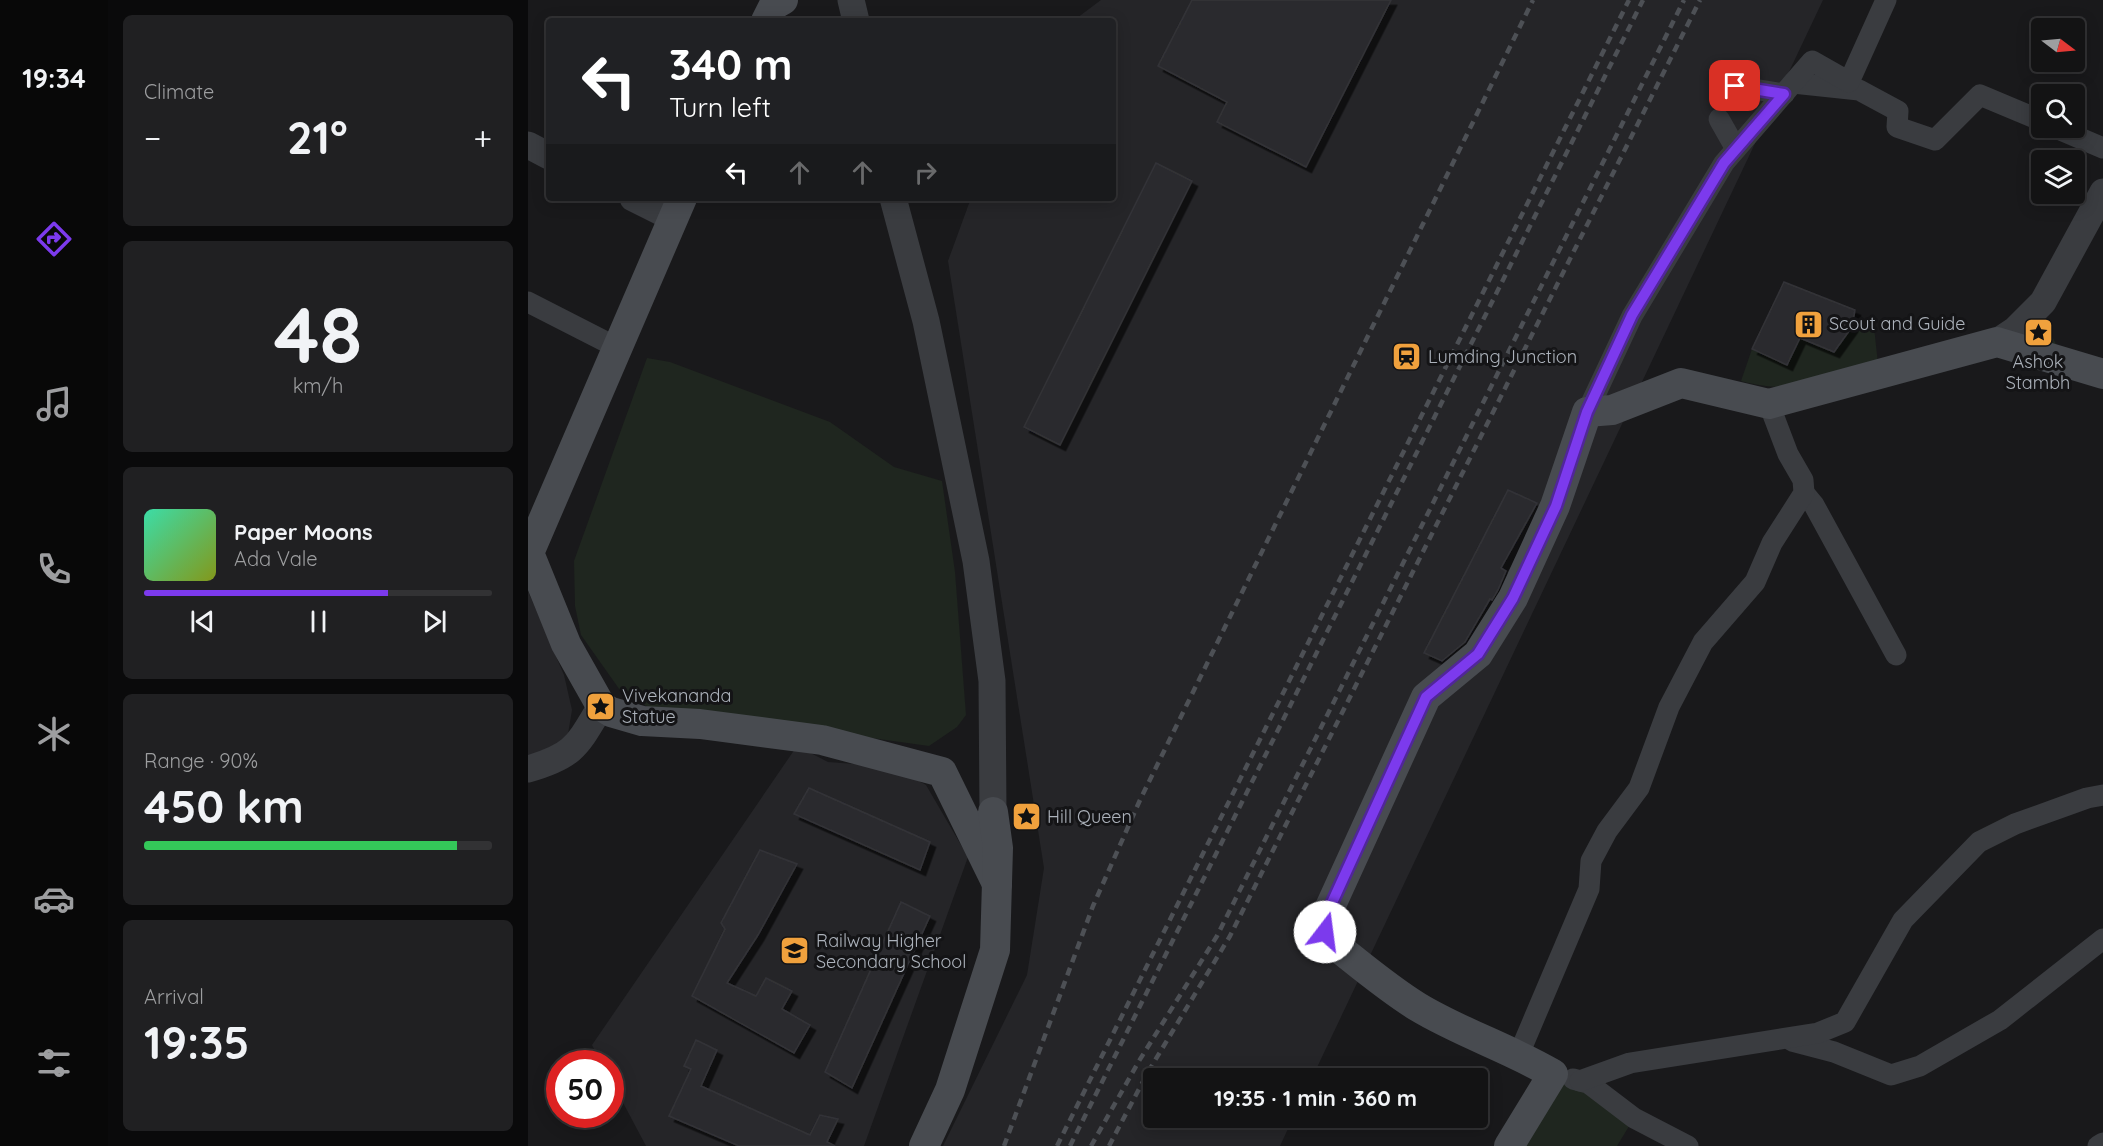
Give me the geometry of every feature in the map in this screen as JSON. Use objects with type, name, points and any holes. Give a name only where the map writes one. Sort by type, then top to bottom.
[{"type":"main road","points":[[768,18],[774,5],[783,0]]},
{"type":"main road","points":[[678,208],[529,552],[566,644],[601,706],[611,712],[642,721],[700,724],[822,740],[942,772],[997,884]]},
{"type":"main road","points":[[1509,1146],[1567,1078],[1519,1054],[1467,1033],[1416,1006],[1330,941],[1325,932],[1326,916],[1426,697],[1478,654],[1513,598],[1556,506],[1587,412],[1612,410],[1682,383],[1769,405],[1997,342],[2103,374]]},
{"type":"main road","points":[[924,1146],[950,1090],[995,950],[998,848],[993,812]]},
{"type":"street","points":[[851,0],[855,18]]},
{"type":"street","points":[[1587,412],[1632,315],[1724,163],[1812,62],[1849,82],[1886,0]]},
{"type":"street","points":[[1735,86],[1859,90],[1898,111],[1897,127],[1935,140],[1980,95],[2031,116]]},
{"type":"street","points":[[1719,119],[1736,149]]},
{"type":"street","points":[[2080,138],[2103,148]]},
{"type":"street","points":[[528,146],[546,155]]},
{"type":"street","points":[[1997,342],[2015,330],[2043,302],[2103,192]]},
{"type":"street","points":[[646,201],[678,208]]},
{"type":"street","points":[[894,201],[926,321],[976,561],[992,681],[993,812]]},
{"type":"street","points":[[528,302],[618,348]]},
{"type":"street","points":[[1769,405],[1788,454],[1803,480],[1804,493],[1820,515],[1896,655]]},
{"type":"street","points":[[1519,1054],[1589,889],[1592,861],[1607,831],[1639,788],[1669,707],[1703,642],[1755,582],[1772,543],[1804,493]]},
{"type":"street","points":[[528,769],[558,760],[577,746],[601,706]]},
{"type":"street","points":[[1567,1078],[1630,1063],[1818,1033],[1845,1022],[1903,920],[1979,842],[2015,824],[2095,797],[2103,778]]},
{"type":"street","points":[[1786,1039],[1834,1052],[1891,1075],[1920,1066],[2000,1020],[2103,939]]},
{"type":"street","points":[[1567,1078],[1588,1083],[1634,1118],[1688,1146]]},
{"type":"street","points":[[2098,1146],[2103,1143]]},
{"type":"shaded area","points":[[1101,0],[1823,0],[1317,1068],[1143,1068],[1143,1128],[1288,1128],[1280,1146],[943,1146],[1027,975],[1044,868],[948,261],[970,201],[1116,201],[1116,18],[1077,18]]},
{"type":"shaded area","points":[[2044,320],[2058,348],[2015,339]]},
{"type":"shaded area","points":[[1853,321],[1874,327],[1878,364],[1811,384],[1778,387],[1741,381],[1752,349],[1787,364],[1800,338],[1834,352],[1852,327]]},
{"type":"shaded area","points":[[647,358],[670,362],[830,422],[894,467],[942,481],[955,572],[966,715],[957,727],[929,746],[649,707],[622,693],[581,635],[575,606],[574,561]]},
{"type":"shaded area","points":[[528,591],[564,675],[572,710],[567,740],[528,765]]},
{"type":"shaded area","name":"Railway Higher Secondary School","points":[[797,746],[828,762],[894,767],[926,785],[968,857],[864,1146],[646,1146],[624,1105],[624,1050],[594,1050],[592,1045]]},
{"type":"shaded area","points":[[1553,1074],[1634,1118],[1617,1146],[1509,1146]]},
{"type":"building","points":[[1192,0],[1391,0],[1306,167],[1217,122],[1227,102],[1158,66]]},
{"type":"building","points":[[1156,163],[1192,181],[1060,445],[1024,427]]},
{"type":"building","name":"Scout and Guide","points":[[1784,282],[1855,310],[1852,327],[1834,352],[1800,338],[1787,365],[1752,349]]},
{"type":"building","points":[[1508,490],[1537,503],[1501,568],[1506,571],[1498,590],[1492,600],[1490,599],[1465,642],[1442,661],[1424,653]]},
{"type":"building","points":[[809,788],[930,842],[920,870],[794,814]]},
{"type":"building","points":[[760,850],[797,864],[758,935],[727,983],[756,996],[766,978],[792,991],[782,1009],[810,1025],[794,1053],[692,996],[725,929],[721,923]]},
{"type":"building","points":[[901,902],[930,916],[852,1088],[825,1072]]},
{"type":"building","points":[[696,1040],[717,1050],[701,1086],[810,1135],[820,1115],[838,1119],[827,1142],[835,1146],[739,1146],[669,1116],[691,1069],[684,1066]]},
{"type":"railway","points":[[1004,1146],[1093,906],[1140,800],[1533,0]]},
{"type":"railway","points":[[1057,1146],[1629,0]]},
{"type":"railway","points":[[1070,1146],[1643,0]]},
{"type":"railway","points":[[1091,1146],[1139,1061],[1217,936],[1684,0]]},
{"type":"railway","points":[[1109,1146],[1148,1072],[1230,936],[1700,0]]},
{"type":"place","name":"Scout and Guide","points":[[1808,324]]},
{"type":"place","name":"Ashok Stambh","points":[[2038,333]]},
{"type":"place","name":"Lumding Junction","points":[[1407,357]]},
{"type":"place","name":"Vivekananda Statue","points":[[601,706]]},
{"type":"place","name":"Hill Queen","points":[[1026,817]]},
{"type":"place","name":"Railway Higher Secondary School","points":[[795,951]]},
{"type":"route","points":[[1325,932],[1326,916],[1426,697],[1478,654],[1513,598],[1543,537],[1556,506],[1587,412],[1632,315],[1724,163],[1784,94],[1735,86]]}]
